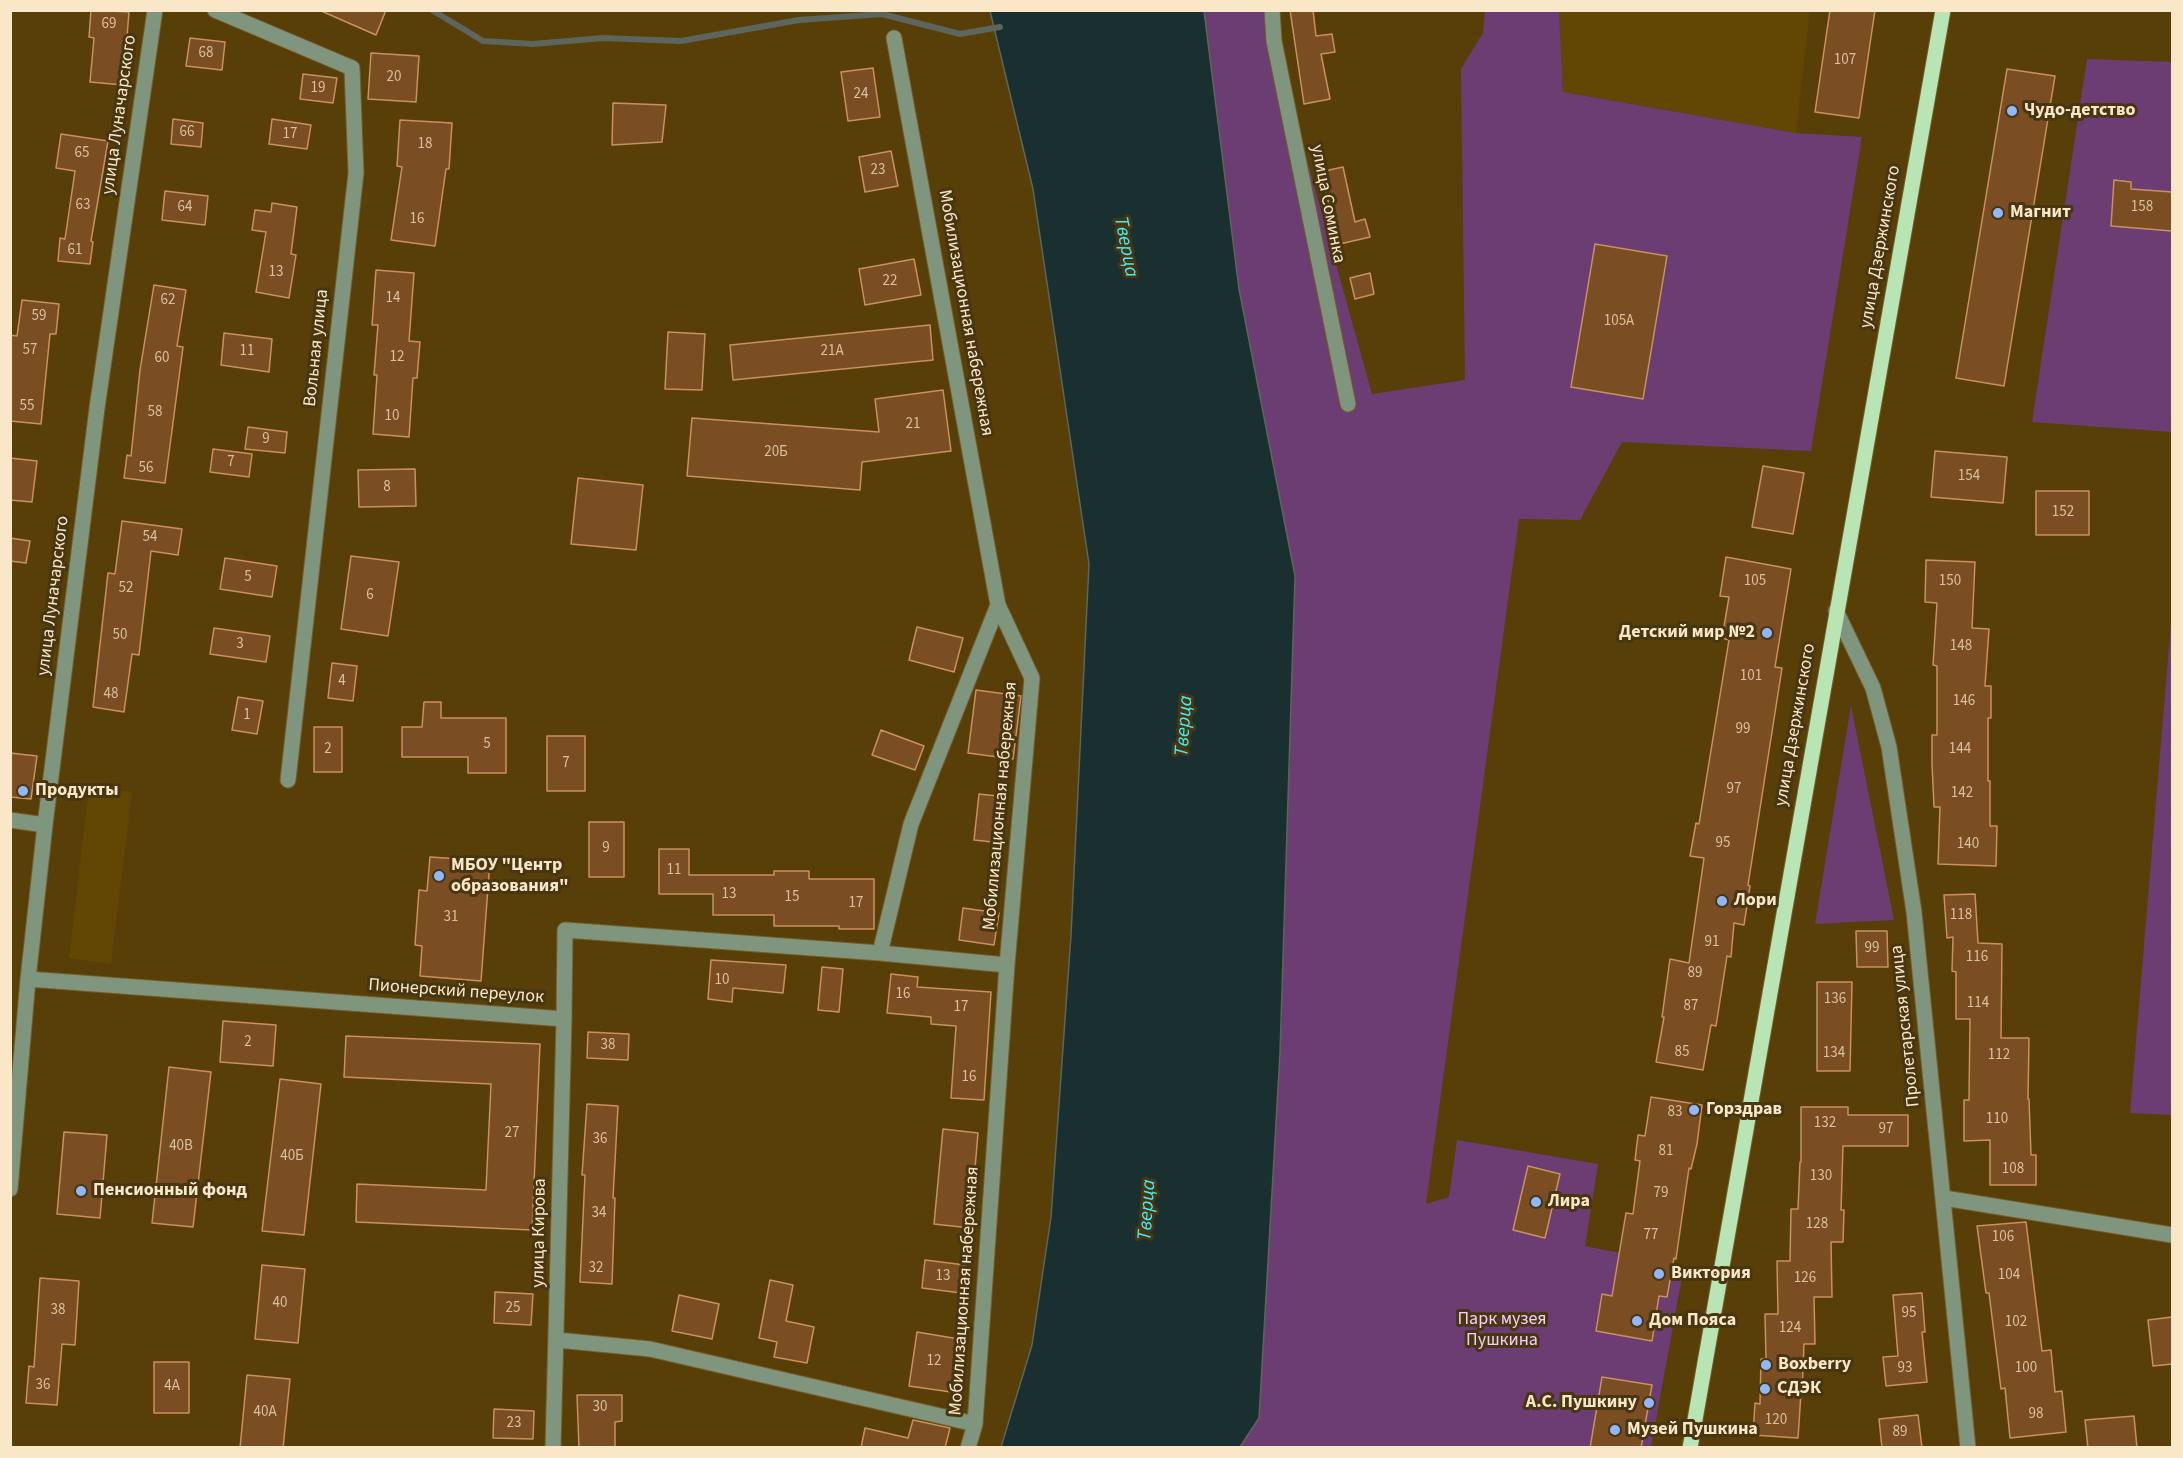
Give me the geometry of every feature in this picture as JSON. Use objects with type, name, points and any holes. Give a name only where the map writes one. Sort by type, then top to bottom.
[{"type":"main road","name":"улица Дзержинского","points":[[1690,1448],[1943,10]]},
{"type":"street","name":"улица Луначарского","points":[[10,1189],[28,980],[45,825],[97,408],[155,10]]},
{"type":"street","name":"Вольная улица","points":[[215,10],[352,68],[356,173],[288,780]]},
{"type":"street","name":"улица Соминка","points":[[1272,10],[1274,41],[1348,404]]},
{"type":"street","name":"Мобилизационная набережная","points":[[894,39],[998,605],[1032,678],[1007,965],[975,1424],[968,1448]]},
{"type":"street","points":[[880,952],[911,824],[998,605]]},
{"type":"street","name":"Пролетарская улица","points":[[1836,611],[1873,688],[1888,747],[1914,912],[1968,1448]]},
{"type":"street","points":[[10,820],[45,825]]},
{"type":"street","name":"Пионерский переулок","points":[[28,980],[564,1019],[565,930],[880,952],[1007,965]]},
{"type":"street","name":"улица Кирова","points":[[553,1448],[564,1019]]},
{"type":"street","points":[[1944,1198],[2172,1235]]},
{"type":"street","points":[[557,1340],[650,1349],[975,1424]]},
{"type":"shaded area","points":[[1559,11],[1810,11],[1796,133],[1563,92]]},
{"type":"shaded area","points":[[89,787],[132,792],[111,964],[69,958]]},
{"type":"green space","name":"Парк музея Пушкина","points":[[1204,11],[1278,11],[1274,41],[1372,394],[1465,380],[1461,69],[1483,33],[1485,11],[1559,11],[1563,92],[1796,133],[1862,137],[1811,451],[1622,442],[1580,520],[1519,519],[1426,1204],[1449,1197],[1457,1140],[1598,1164],[1585,1246],[1684,1266],[1651,1447],[1240,1447],[1259,1418],[1239,289]]},
{"type":"green space","points":[[2087,59],[2172,62],[2172,432],[2032,422]]},
{"type":"green space","points":[[2172,611],[2172,1115],[2130,1113]]},
{"type":"green space","points":[[1851,706],[1894,920],[1815,924]]},
{"type":"water","name":"Тверца","points":[[990,11],[1204,11],[1239,289],[1295,576],[1280,1053],[1259,1418],[1240,1447],[1001,1447],[1032,1345],[1051,1217],[1071,935],[1089,564],[1033,189]]},
{"type":"building","points":[[91,10],[129,12],[123,85],[90,82],[94,38],[89,37]]},
{"type":"building","points":[[319,10],[386,10],[376,35]]},
{"type":"building","points":[[1290,10],[1313,10],[1316,36],[1332,34],[1335,52],[1321,54],[1330,99],[1304,104]]},
{"type":"building","points":[[1830,10],[1875,10],[1859,118],[1815,112]]},
{"type":"building","points":[[190,38],[225,42],[222,70],[186,66]]},
{"type":"building","points":[[371,53],[419,56],[416,102],[368,99]]},
{"type":"building","points":[[873,68],[880,117],[848,121],[841,72]]},
{"type":"building","points":[[2007,69],[2055,76],[2004,386],[1956,378]]},
{"type":"building","points":[[303,74],[337,78],[333,103],[300,99]]},
{"type":"building","points":[[613,103],[666,105],[662,142],[612,145]]},
{"type":"building","points":[[173,119],[203,123],[201,147],[171,144]]},
{"type":"building","points":[[272,119],[311,125],[307,149],[269,144]]},
{"type":"building","points":[[400,120],[452,123],[449,169],[446,169],[435,246],[391,240],[402,167],[397,166]]},
{"type":"building","points":[[61,134],[108,141],[91,241],[93,242],[90,264],[58,261],[60,238],[65,239],[75,171],[56,168]]},
{"type":"building","points":[[891,151],[898,186],[865,192],[859,157]]},
{"type":"building","points":[[1343,167],[1355,222],[1365,219],[1370,237],[1340,244],[1320,172]]},
{"type":"building","points":[[2114,180],[2131,182],[2131,189],[2172,192],[2172,231],[2111,226]]},
{"type":"building","points":[[165,191],[208,196],[205,225],[162,220]]},
{"type":"building","points":[[272,203],[297,207],[291,254],[296,255],[289,298],[256,292],[266,232],[252,230],[255,210],[271,212]]},
{"type":"building","points":[[1595,244],[1667,256],[1643,399],[1571,387]]},
{"type":"building","points":[[914,259],[921,295],[865,305],[859,269]]},
{"type":"building","points":[[376,270],[414,273],[409,341],[420,342],[417,378],[413,378],[409,437],[373,434],[378,325],[372,325]]},
{"type":"building","points":[[1370,273],[1374,294],[1355,299],[1350,278]]},
{"type":"building","points":[[154,285],[186,290],[177,346],[183,347],[165,483],[124,478],[127,455],[131,456],[140,370]]},
{"type":"building","points":[[22,300],[59,304],[56,334],[50,334],[41,424],[10,421],[10,335],[17,336]]},
{"type":"building","points":[[930,325],[933,360],[733,380],[730,345]]},
{"type":"building","points":[[668,332],[705,334],[702,390],[665,389]]},
{"type":"building","points":[[224,333],[272,339],[269,372],[221,365]]},
{"type":"building","points":[[943,390],[951,451],[862,462],[860,490],[687,476],[692,418],[879,432],[875,399]]},
{"type":"building","points":[[248,427],[287,432],[285,453],[245,449]]},
{"type":"building","points":[[213,449],[252,454],[249,477],[210,472]]},
{"type":"building","points":[[1935,451],[2007,457],[2003,503],[1931,497]]},
{"type":"building","points":[[10,458],[37,461],[32,502],[10,500]]},
{"type":"building","points":[[1763,466],[1804,473],[1793,534],[1752,527]]},
{"type":"building","points":[[415,469],[416,506],[359,507],[358,470]]},
{"type":"building","points":[[578,478],[643,485],[636,550],[571,544]]},
{"type":"building","points":[[2036,491],[2089,491],[2089,535],[2036,535]]},
{"type":"building","points":[[122,521],[182,529],[178,555],[151,551],[139,655],[132,654],[124,712],[93,707],[108,573],[115,574]]},
{"type":"building","points":[[10,538],[30,541],[26,563],[10,561]]},
{"type":"building","points":[[351,556],[399,562],[388,636],[341,629]]},
{"type":"building","points":[[1726,557],[1791,569],[1775,667],[1782,668],[1748,885],[1750,886],[1744,925],[1734,923],[1731,957],[1727,956],[1716,1026],[1711,1025],[1703,1070],[1656,1062],[1664,1017],[1662,1017],[1670,959],[1689,963],[1704,858],[1690,856],[1696,823],[1699,824],[1729,640],[1722,638],[1729,597],[1720,596]]},
{"type":"building","points":[[225,558],[277,566],[272,597],[220,589]]},
{"type":"building","points":[[1926,560],[1975,562],[1972,628],[1989,629],[1985,686],[1991,686],[1991,718],[1988,718],[1988,781],[1990,781],[1990,826],[1997,826],[1996,866],[1938,864],[1940,807],[1934,807],[1932,764],[1932,735],[1937,735],[1937,666],[1933,665],[1937,603],[1925,602]]},
{"type":"building","points":[[917,627],[963,638],[954,672],[909,660]]},
{"type":"building","points":[[214,628],[270,636],[266,662],[210,654]]},
{"type":"building","points":[[332,663],[357,666],[353,701],[328,698]]},
{"type":"building","points":[[976,690],[1021,696],[1013,759],[968,753]]},
{"type":"building","points":[[238,697],[263,701],[257,734],[232,730]]},
{"type":"building","points":[[424,702],[441,702],[441,718],[506,718],[506,773],[468,773],[468,757],[402,757],[402,727],[422,727]]},
{"type":"building","points":[[314,727],[342,727],[342,772],[314,772]]},
{"type":"building","points":[[881,730],[924,746],[915,770],[872,755]]},
{"type":"building","points":[[547,736],[585,736],[585,791],[547,791]]},
{"type":"building","points":[[10,753],[37,756],[31,799],[10,797]]},
{"type":"building","points":[[979,794],[1007,797],[1002,843],[974,840]]},
{"type":"building","points":[[589,822],[624,822],[624,877],[589,877]]},
{"type":"building","points":[[659,849],[689,849],[689,875],[774,875],[774,871],[809,871],[809,879],[874,879],[874,929],[839,929],[839,926],[774,926],[774,915],[713,915],[713,894],[659,894]]},
{"type":"building","points":[[430,857],[490,861],[481,981],[420,976],[422,946],[415,945],[419,890],[427,891]]},
{"type":"building","points":[[1975,894],[1978,943],[2002,944],[2001,1038],[2029,1038],[2028,1099],[2031,1155],[2036,1155],[2036,1185],[1990,1185],[1990,1140],[1964,1141],[1964,1100],[1969,1100],[1970,1019],[1956,1019],[1956,972],[1952,971],[1953,937],[1947,938],[1944,895]]},
{"type":"building","points":[[963,908],[999,913],[994,945],[959,940]]},
{"type":"building","points":[[1856,931],[1887,931],[1888,967],[1857,967]]},
{"type":"building","points":[[711,960],[786,965],[783,993],[733,988],[732,1002],[708,999]]},
{"type":"building","points":[[822,967],[843,969],[839,1012],[818,1010]]},
{"type":"building","points":[[891,974],[918,977],[917,987],[991,992],[984,1100],[951,1098],[956,1026],[931,1024],[931,1017],[887,1013]]},
{"type":"building","points":[[1817,982],[1852,982],[1850,1071],[1817,1071]]},
{"type":"building","points":[[223,1021],[276,1025],[273,1066],[220,1062]]},
{"type":"building","points":[[588,1032],[629,1034],[628,1060],[587,1058]]},
{"type":"building","points":[[346,1036],[540,1044],[532,1230],[356,1222],[357,1184],[486,1190],[491,1084],[344,1077]]},
{"type":"building","points":[[169,1067],[211,1072],[193,1227],[152,1223]]},
{"type":"building","points":[[280,1079],[321,1084],[304,1235],[262,1231]]},
{"type":"building","points":[[1651,1097],[1702,1105],[1697,1144],[1691,1169],[1689,1168],[1676,1259],[1674,1258],[1667,1297],[1659,1296],[1652,1341],[1596,1331],[1602,1294],[1612,1296],[1626,1213],[1633,1214],[1640,1161],[1635,1160],[1638,1135],[1645,1136]]},
{"type":"building","points":[[587,1104],[618,1106],[613,1198],[615,1198],[612,1284],[580,1282],[585,1175],[582,1175]]},
{"type":"building","points":[[1801,1107],[1848,1107],[1848,1115],[1908,1115],[1908,1146],[1843,1146],[1841,1210],[1844,1210],[1843,1242],[1831,1242],[1832,1297],[1814,1297],[1815,1344],[1804,1344],[1798,1438],[1753,1435],[1755,1403],[1760,1404],[1761,1359],[1766,1359],[1765,1314],[1778,1314],[1777,1261],[1790,1261],[1791,1209],[1798,1209]]},
{"type":"building","points":[[943,1129],[978,1133],[970,1228],[934,1224]]},
{"type":"building","points":[[64,1132],[107,1135],[100,1218],[57,1214]]},
{"type":"building","name":"Лира","points":[[1528,1166],[1560,1174],[1545,1238],[1513,1230]]},
{"type":"building","points":[[2026,1222],[2042,1351],[2051,1350],[2055,1392],[2062,1391],[2066,1432],[2010,1438],[2005,1388],[2001,1389],[1989,1293],[1986,1293],[1977,1226]]},
{"type":"building","points":[[925,1260],[965,1265],[961,1293],[922,1288]]},
{"type":"building","points":[[262,1265],[305,1269],[298,1343],[255,1339]]},
{"type":"building","points":[[40,1278],[79,1281],[75,1345],[62,1344],[57,1405],[26,1403],[29,1366],[34,1367]]},
{"type":"building","points":[[770,1280],[793,1285],[786,1321],[814,1327],[807,1363],[774,1357],[777,1342],[759,1338]]},
{"type":"building","points":[[495,1292],[533,1294],[531,1325],[494,1323]]},
{"type":"building","points":[[1922,1293],[1925,1332],[1922,1332],[1927,1382],[1886,1386],[1883,1357],[1898,1356],[1893,1295]]},
{"type":"building","points":[[679,1295],[719,1304],[712,1339],[672,1331]]},
{"type":"building","points":[[2172,1317],[2172,1364],[2153,1366],[2148,1320]]},
{"type":"building","points":[[917,1332],[959,1339],[951,1392],[909,1386]]},
{"type":"building","points":[[154,1362],[189,1362],[189,1413],[154,1413]]},
{"type":"building","points":[[247,1375],[290,1379],[283,1448],[240,1448]]},
{"type":"building","points":[[1602,1377],[1652,1385],[1641,1448],[1590,1448]]},
{"type":"building","points":[[577,1395],[622,1395],[622,1421],[615,1422],[615,1448],[579,1448]]},
{"type":"building","points":[[494,1409],[534,1411],[533,1439],[493,1438]]},
{"type":"building","points":[[1918,1415],[1922,1448],[1882,1448],[1879,1419]]},
{"type":"building","points":[[2134,1416],[2137,1448],[2088,1448],[2085,1420]]},
{"type":"building","points":[[913,1420],[950,1428],[945,1448],[861,1448],[865,1428],[908,1438]]},
{"type":"waterway","points":[[432,10],[483,41],[533,44],[603,38],[681,41],[799,20],[882,14],[960,34],[1000,27]]},
{"type":"place","name":"Чудо-детство","points":[[2012,111]]},
{"type":"place","name":"Магнит","points":[[1998,213]]},
{"type":"place","name":"Детский мир №2","points":[[1767,633]]},
{"type":"place","name":"Продукты","points":[[23,791]]},
{"type":"place","name":"МБОУ \"Центр образования\"","points":[[439,876]]},
{"type":"place","name":"Лори","points":[[1722,901]]},
{"type":"place","name":"Горздрав","points":[[1694,1110]]},
{"type":"place","name":"Пенсионный фонд","points":[[81,1191]]},
{"type":"place","name":"Лира","points":[[1536,1202]]},
{"type":"place","name":"Виктория","points":[[1659,1274]]},
{"type":"place","name":"Дом Пояса","points":[[1637,1321]]},
{"type":"place","name":"Boxberry","points":[[1766,1365]]},
{"type":"place","name":"СДЭК","points":[[1765,1389]]},
{"type":"place","name":"А.С. Пушкину","points":[[1649,1403]]},
{"type":"place","name":"Музей Пушкина","points":[[1615,1430]]}]
